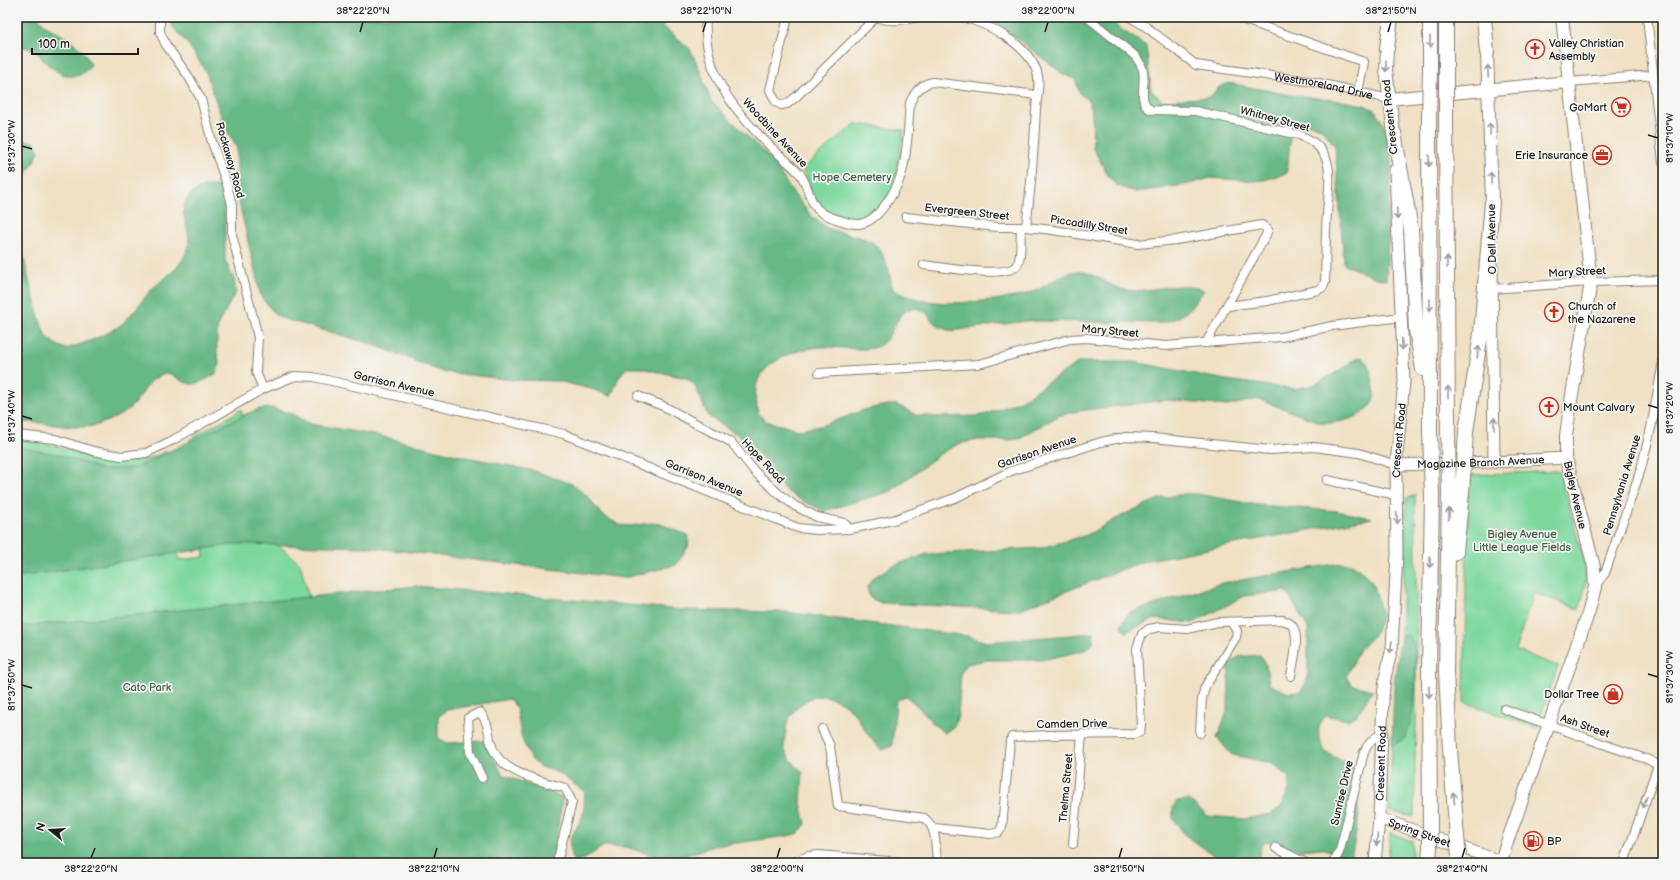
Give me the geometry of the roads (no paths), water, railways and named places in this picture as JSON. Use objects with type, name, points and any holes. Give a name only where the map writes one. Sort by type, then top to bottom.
[{"type":"highway","points":[[1387,49],[1390,17]]},
{"type":"highway","points":[[1429,863],[1428,667],[1432,495],[1430,431],[1430,17]]},
{"type":"highway","points":[[1446,17],[1448,431],[1455,494]]},
{"type":"highway","points":[[1484,17],[1487,52]]},
{"type":"highway","points":[[1394,134],[1411,229],[1416,330],[1430,404]]},
{"type":"highway","points":[[1460,860],[1450,749],[1446,672],[1455,494],[1481,334],[1492,202]]},
{"type":"main road","name":"Bigley Avenue","points":[[1503,863],[1507,842],[1588,614],[1595,587],[1594,567],[1566,458],[1566,435],[1591,282],[1562,17]]},
{"type":"main road","name":"Crescent Road","points":[[1387,49],[1386,70],[1394,134]]},
{"type":"main road","name":"O Dell Avenue","points":[[1487,52],[1492,202]]},
{"type":"main road","name":"Westmoreland Drive","points":[[1389,99],[1569,82]]},
{"type":"street","name":"Rockaway Road","points":[[160,17],[160,32],[166,45],[189,77],[201,99],[212,142],[227,185],[232,205],[232,235],[258,337],[256,372],[262,389]]},
{"type":"street","name":"Woodbine Avenue","points":[[706,17],[705,29],[707,50],[723,92],[743,118],[800,175],[813,201],[821,212],[850,222],[859,224],[869,221],[881,210],[895,189],[902,172],[910,104],[913,96],[927,83],[933,82],[981,87],[1037,95]]},
{"type":"street","points":[[788,17],[770,90],[776,102],[780,105],[787,104],[876,17],[882,20],[921,17]]},
{"type":"street","points":[[924,265],[970,272],[992,272],[1016,267],[1019,262],[1032,176],[1038,76],[1036,68],[1029,58],[1003,34],[961,17]]},
{"type":"street","name":"Whitney Street","points":[[1088,17],[1140,62],[1144,73],[1143,101],[1146,107],[1151,110],[1195,112],[1299,135],[1314,141],[1319,146],[1326,159],[1330,174],[1330,186],[1327,213],[1325,282],[1323,287],[1318,290],[1274,299],[1227,306]]},
{"type":"street","name":"Westmoreland Drive","points":[[1130,17],[1145,26],[1196,65],[1314,82],[1389,99]]},
{"type":"street","points":[[1236,17],[1364,62],[1358,92]]},
{"type":"street","name":"O Dell Avenue","points":[[1487,17],[1487,52]]},
{"type":"street","points":[[1647,17],[1663,163]]},
{"type":"street","name":"Westmoreland Drive","points":[[1569,82],[1654,75]]},
{"type":"street","name":"Crescent Road","points":[[1375,863],[1379,818],[1383,698],[1385,678],[1392,648],[1398,554],[1396,465],[1404,381],[1394,134]]},
{"type":"street","name":"O Dell Avenue","points":[[1492,202],[1494,462]]},
{"type":"street","name":"Evergreen Street","points":[[906,217],[997,227],[1023,228]]},
{"type":"street","name":"Piccadilly Street","points":[[1023,228],[1138,244],[1176,240],[1262,225],[1268,230],[1266,235],[1206,343]]},
{"type":"street","name":"Mary Street","points":[[1492,289],[1591,282],[1663,280]]},
{"type":"street","name":"Mary Street","points":[[819,373],[979,364],[1070,339],[1082,338],[1165,346],[1281,337],[1332,326],[1401,318]]},
{"type":"street","name":"Pennsylvania Avenue","points":[[1595,587],[1605,573],[1641,469],[1651,428],[1663,362]]},
{"type":"street","name":"Garrison Avenue","points":[[17,435],[55,438],[93,451],[121,456],[146,453],[262,389],[295,376],[314,377],[564,434],[798,528],[817,530],[850,529],[893,520],[955,498],[1011,471],[1102,442],[1126,437],[1153,438],[1270,450],[1314,447],[1359,452],[1396,465]]},
{"type":"street","name":"Hope Road","points":[[638,396],[663,406],[731,442],[755,472],[779,494],[795,506],[817,517],[844,523],[850,529]]},
{"type":"street","name":"Magazine Branch Avenue","points":[[1396,465],[1566,458]]},
{"type":"street","points":[[1327,480],[1396,495]]},
{"type":"street","name":"Camden Drive","points":[[934,828],[991,834],[999,832],[1002,827],[1010,741],[1012,737],[1082,734],[1134,734],[1140,732],[1141,725],[1137,648],[1142,634],[1149,630],[1160,627],[1187,629],[1218,622],[1283,620],[1290,623],[1295,628],[1296,640],[1291,676]]},
{"type":"street","points":[[1200,733],[1202,698],[1205,687],[1236,637],[1237,631],[1231,622]]},
{"type":"street","name":"Ash Street","points":[[1504,710],[1620,750],[1658,765],[1624,863]]},
{"type":"street","points":[[482,778],[470,752],[468,718],[480,712],[487,721],[494,751],[504,765],[516,772],[565,788],[572,802],[557,863]]},
{"type":"street","points":[[822,729],[830,746],[838,806],[924,818],[934,828],[936,863]]},
{"type":"street","name":"Thelma Street","points":[[1073,844],[1082,734]]},
{"type":"street","name":"Sunrise Drive","points":[[1331,863],[1336,859],[1340,850],[1364,752],[1367,745],[1374,738],[1382,734]]},
{"type":"street","name":"Spring Street","points":[[1379,818],[1503,863]]},
{"type":"street","points":[[1276,848],[1306,863]]},
{"type":"street","points":[[792,863],[808,860],[819,855],[882,862],[911,863]]},
{"type":"place","name":"Valley Christian Assembly","points":[[1535,49]]},
{"type":"place","name":"GoMart","points":[[1621,107]]},
{"type":"place","name":"Erie Insurance","points":[[1602,155]]},
{"type":"place","name":"Church of the Nazarene","points":[[1554,312]]},
{"type":"place","name":"Mount Calvary","points":[[1549,407]]},
{"type":"place","name":"Dollar Tree","points":[[1613,694]]},
{"type":"place","name":"BP","points":[[1533,841]]},
{"type":"park label","name":"Hope Cemetery","points":[[852,177]]},
{"type":"park label","name":"Bigley Avenue Little League Fields","points":[[1522,540]]},
{"type":"park label","name":"Cato Park","points":[[147,687]]}]
